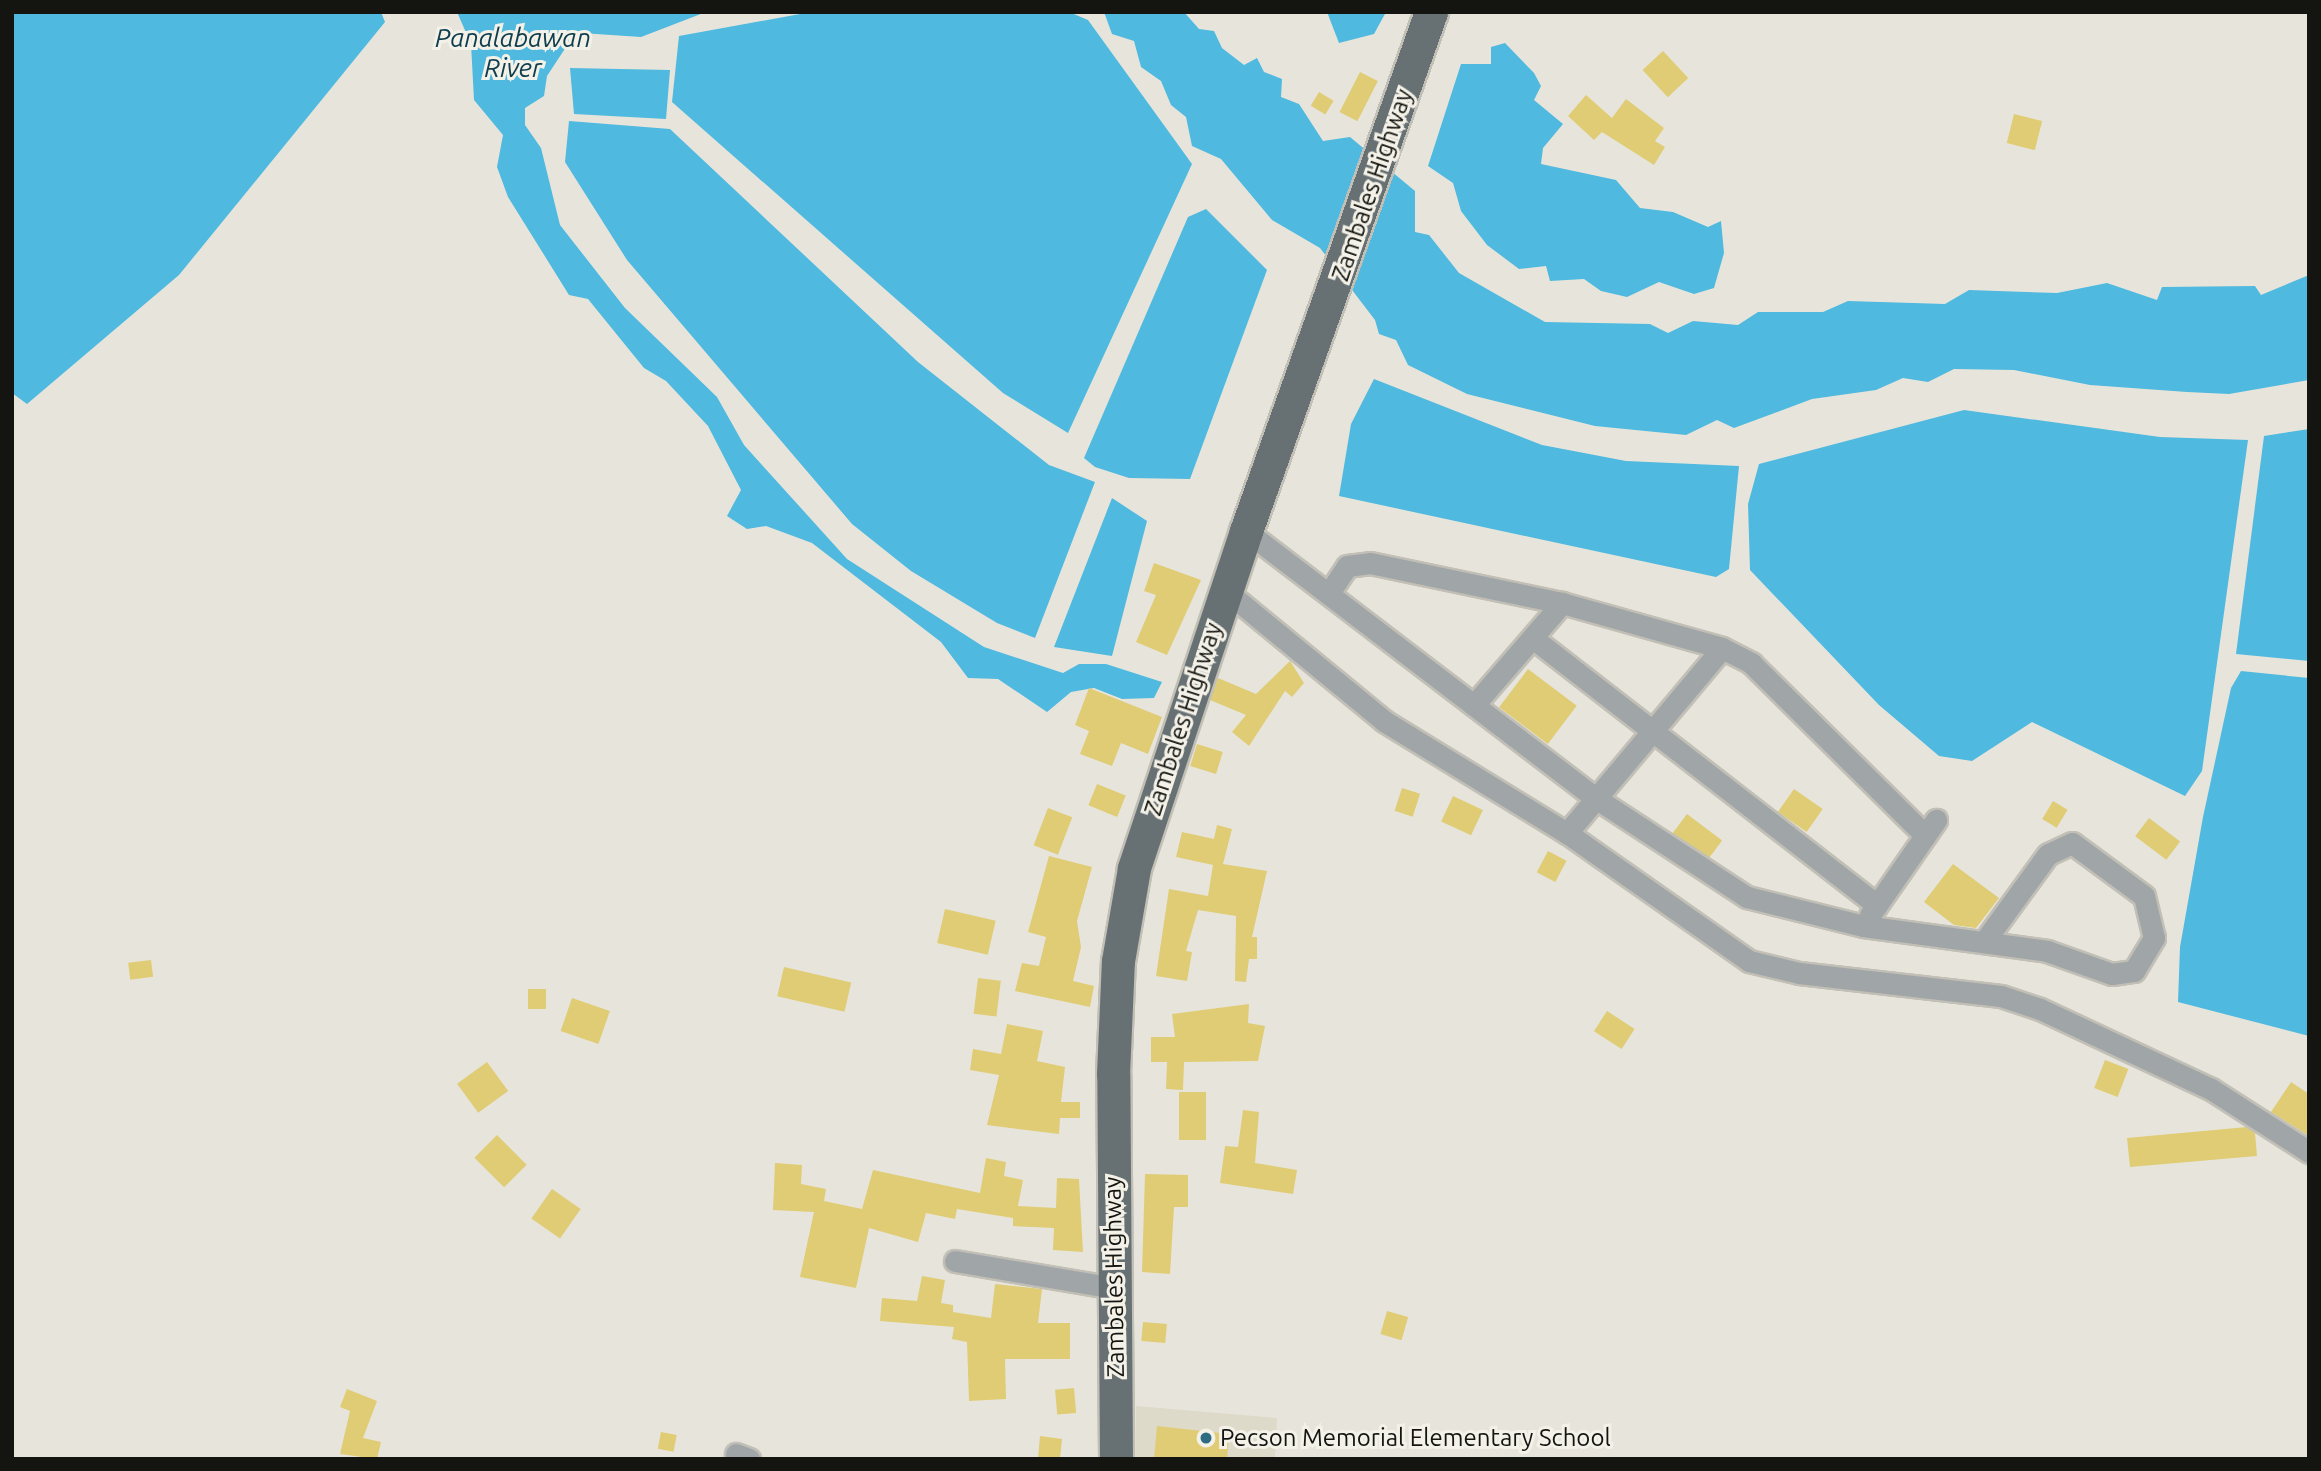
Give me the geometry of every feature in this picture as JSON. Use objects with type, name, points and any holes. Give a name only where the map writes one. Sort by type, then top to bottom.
[{"type":"main road","name":"Zambales Highway","points":[[1116,1459],[1114,1287],[1118,961],[1134,869],[1246,531],[1393,130],[1431,12]]},
{"type":"street","points":[[1246,531],[1597,799],[1747,897],[1863,926],[1986,939],[2124,975],[2145,961],[2154,938],[2144,896],[2072,844],[2048,854],[1986,939]]},
{"type":"street","points":[[1329,593],[1342,570],[1361,562],[1562,603],[1722,648],[1751,663],[1931,827],[1863,926]]},
{"type":"street","points":[[1226,591],[1384,721],[1567,834],[1749,961],[1799,973],[2001,996],[2040,1009],[2211,1090],[2309,1153]]},
{"type":"street","points":[[1474,705],[1534,639],[1562,603]]},
{"type":"street","points":[[1534,639],[1877,905]]},
{"type":"street","points":[[1567,834],[1722,648]]},
{"type":"street","points":[[956,1261],[1114,1287]]},
{"type":"shaded area","name":"Pecson Memorial Elementary School","points":[[1136,1406],[1277,1418],[1275,1459],[1135,1459]]},
{"type":"water","points":[[12,12],[381,12],[385,22],[179,275],[27,404],[12,393]]},
{"type":"water","name":"Panalabawan River","points":[[457,12],[706,12],[641,37],[581,33],[568,44],[547,76],[544,96],[525,108],[525,125],[541,148],[560,225],[625,308],[717,397],[744,445],[847,559],[984,647],[1063,673],[1079,664],[1106,664],[1162,682],[1154,698],[1122,699],[1094,688],[1071,692],[1047,712],[998,679],[968,678],[941,642],[812,543],[766,526],[747,529],[727,516],[741,490],[708,426],[666,381],[644,368],[588,299],[569,295],[508,197],[497,167],[503,135],[474,100],[471,44]]},
{"type":"water","points":[[811,12],[1069,12],[1088,20],[1192,164],[1068,433],[1003,393],[672,102],[679,36]]},
{"type":"water","points":[[1104,12],[1184,12],[1199,29],[1214,31],[1222,48],[1244,65],[1257,58],[1264,72],[1282,79],[1281,97],[1299,104],[1323,141],[1350,137],[1415,191],[1415,232],[1429,235],[1459,273],[1545,322],[1650,324],[1668,333],[1693,321],[1738,325],[1758,312],[1823,312],[1848,301],[1945,304],[1969,290],[2057,293],[2107,283],[2157,300],[2162,287],[2255,286],[2261,295],[2309,275],[2309,380],[2229,394],[2090,385],[2014,370],[1954,369],[1928,382],[1903,378],[1876,390],[1812,399],[1734,428],[1717,420],[1686,435],[1595,426],[1467,394],[1408,365],[1396,340],[1379,334],[1375,320],[1320,248],[1272,220],[1221,159],[1192,146],[1186,117],[1171,105],[1161,81],[1141,67],[1134,41],[1112,34]]},
{"type":"water","points":[[1327,12],[1386,12],[1374,34],[1339,43]]},
{"type":"water","points":[[1505,43],[1534,73],[1541,86],[1534,100],[1563,124],[1543,148],[1541,164],[1616,180],[1640,208],[1673,212],[1708,227],[1721,221],[1724,253],[1714,288],[1694,294],[1659,282],[1627,297],[1601,291],[1584,279],[1550,281],[1546,266],[1519,269],[1487,245],[1461,211],[1453,183],[1428,166],[1461,64],[1491,64],[1491,47]]},
{"type":"water","points":[[570,68],[670,70],[666,119],[574,114]]},
{"type":"water","points":[[569,121],[670,129],[918,362],[1049,465],[1095,482],[1035,638],[997,623],[911,571],[852,524],[627,260],[565,162]]},
{"type":"water","points":[[1206,209],[1267,270],[1190,479],[1129,478],[1095,467],[1084,458],[1188,217]]},
{"type":"water","points":[[1374,379],[1542,445],[1626,461],[1739,466],[1729,569],[1716,577],[1339,496],[1351,424]]},
{"type":"water","points":[[1964,410],[2160,437],[2248,440],[2202,771],[2185,796],[2032,722],[1972,761],[1939,756],[1879,705],[1750,570],[1748,504],[1759,464]]},
{"type":"water","points":[[2309,429],[2309,661],[2236,654],[2264,436]]},
{"type":"water","points":[[1112,498],[1147,521],[1112,656],[1054,647]]},
{"type":"water","points":[[2241,671],[2309,678],[2309,1036],[2178,1002],[2180,947],[2203,817],[2231,688]]},
{"type":"building","points":[[1663,51],[1688,78],[1668,97],[1643,70]]},
{"type":"building","points":[[1360,72],[1378,81],[1357,121],[1340,112]]},
{"type":"building","points":[[1319,92],[1334,101],[1325,114],[1311,106]]},
{"type":"building","points":[[1586,95],[1612,118],[1626,99],[1664,128],[1655,141],[1665,147],[1654,165],[1602,132],[1594,140],[1568,116]]},
{"type":"building","points":[[2014,114],[2042,121],[2035,150],[2007,143]]},
{"type":"building","points":[[1154,563],[1201,580],[1167,655],[1136,642],[1156,595],[1144,591]]},
{"type":"building","points":[[1290,661],[1304,683],[1292,697],[1285,691],[1249,746],[1232,732],[1246,715],[1210,700],[1218,678],[1256,694]]},
{"type":"building","points":[[1528,669],[1577,706],[1548,744],[1499,707]]},
{"type":"building","points":[[1089,688],[1162,717],[1148,754],[1121,743],[1112,766],[1080,754],[1089,731],[1075,725]]},
{"type":"building","points":[[1197,744],[1223,752],[1216,774],[1190,766]]},
{"type":"building","points":[[1097,784],[1126,796],[1117,817],[1088,805]]},
{"type":"building","points":[[1402,788],[1420,794],[1413,817],[1395,811]]},
{"type":"building","points":[[1794,789],[1823,809],[1807,832],[1778,812]]},
{"type":"building","points":[[1453,796],[1483,810],[1471,835],[1441,821]]},
{"type":"building","points":[[2053,801],[2068,810],[2057,828],[2042,819]]},
{"type":"building","points":[[1048,808],[1072,817],[1058,855],[1034,845]]},
{"type":"building","points":[[1687,814],[1722,840],[1708,860],[1673,833]]},
{"type":"building","points":[[2149,818],[2180,841],[2166,860],[2135,836]]},
{"type":"building","points":[[1217,825],[1232,829],[1223,864],[1267,871],[1252,937],[1257,937],[1257,959],[1249,959],[1246,982],[1235,981],[1236,916],[1198,910],[1186,951],[1192,952],[1187,981],[1156,976],[1169,889],[1208,896],[1213,865],[1176,857],[1182,832],[1214,839]]},
{"type":"building","points":[[1548,851],[1567,861],[1555,882],[1537,872]]},
{"type":"building","points":[[1049,856],[1092,867],[1077,921],[1081,947],[1073,981],[1094,986],[1090,1007],[1015,991],[1022,963],[1039,966],[1046,937],[1028,932]]},
{"type":"building","points":[[1953,864],[1999,898],[1976,928],[1954,925],[1924,902]]},
{"type":"building","points":[[945,909],[996,921],[988,955],[937,943]]},
{"type":"building","points":[[151,960],[153,977],[130,980],[128,963]]},
{"type":"building","points":[[784,967],[851,983],[844,1012],[777,996]]},
{"type":"building","points":[[978,978],[1001,981],[996,1017],[974,1014]]},
{"type":"building","points":[[528,989],[546,989],[546,1009],[528,1009]]},
{"type":"building","points":[[572,998],[610,1011],[598,1044],[561,1031]]},
{"type":"building","points":[[1249,1004],[1248,1023],[1265,1026],[1258,1061],[1184,1062],[1183,1090],[1166,1089],[1167,1062],[1151,1062],[1151,1037],[1175,1037],[1172,1014]]},
{"type":"building","points":[[1607,1011],[1635,1029],[1622,1049],[1594,1031]]},
{"type":"building","points":[[1007,1024],[1043,1031],[1037,1061],[1065,1067],[1061,1102],[1080,1102],[1080,1118],[1060,1118],[1059,1134],[987,1125],[999,1075],[970,1070],[973,1049],[1001,1054]]},
{"type":"building","points":[[2105,1060],[2128,1069],[2118,1097],[2094,1088]]},
{"type":"building","points":[[487,1062],[508,1091],[478,1113],[457,1084]]},
{"type":"building","points":[[2291,1082],[2309,1094],[2309,1136],[2271,1112]]},
{"type":"building","points":[[1179,1092],[1206,1092],[1206,1140],[1179,1140]]},
{"type":"building","points":[[1243,1110],[1259,1112],[1255,1163],[1297,1170],[1293,1194],[1220,1183],[1225,1146],[1238,1147]]},
{"type":"building","points":[[2247,1127],[2255,1133],[2257,1156],[2130,1167],[2127,1138]]},
{"type":"building","points":[[497,1135],[527,1165],[504,1187],[474,1158]]},
{"type":"building","points":[[986,1158],[1006,1162],[1004,1176],[1023,1180],[1018,1206],[1056,1208],[1057,1178],[1079,1179],[1083,1252],[1053,1250],[1054,1228],[1013,1226],[1013,1218],[957,1209],[955,1219],[926,1213],[918,1242],[869,1228],[856,1288],[800,1277],[814,1212],[773,1210],[775,1163],[802,1165],[801,1184],[826,1189],[824,1201],[862,1209],[873,1170],[980,1193]]},
{"type":"building","points":[[1145,1174],[1188,1175],[1188,1207],[1174,1207],[1170,1274],[1142,1272]]},
{"type":"building","points":[[552,1189],[581,1209],[560,1239],[531,1218]]},
{"type":"building","points":[[922,1276],[945,1280],[941,1303],[953,1305],[953,1312],[991,1318],[995,1284],[1042,1289],[1038,1323],[1070,1323],[1070,1359],[1005,1359],[1006,1399],[969,1401],[967,1342],[952,1339],[954,1327],[880,1321],[882,1298],[917,1301]]},
{"type":"building","points":[[1387,1311],[1408,1317],[1402,1340],[1380,1334]]},
{"type":"building","points":[[1143,1322],[1167,1324],[1165,1343],[1141,1341]]},
{"type":"building","points":[[1074,1388],[1076,1413],[1057,1415],[1055,1390]]},
{"type":"building","points":[[347,1389],[377,1401],[363,1438],[381,1442],[377,1459],[340,1454],[350,1411],[340,1407]]},
{"type":"building","points":[[1157,1426],[1229,1434],[1227,1459],[1154,1459]]},
{"type":"building","points":[[661,1432],[677,1435],[673,1452],[658,1449]]},
{"type":"building","points":[[1040,1436],[1062,1439],[1060,1459],[1038,1459]]},
{"type":"place","name":"Pecson Memorial Elementary School","points":[[1206,1438]]}]
